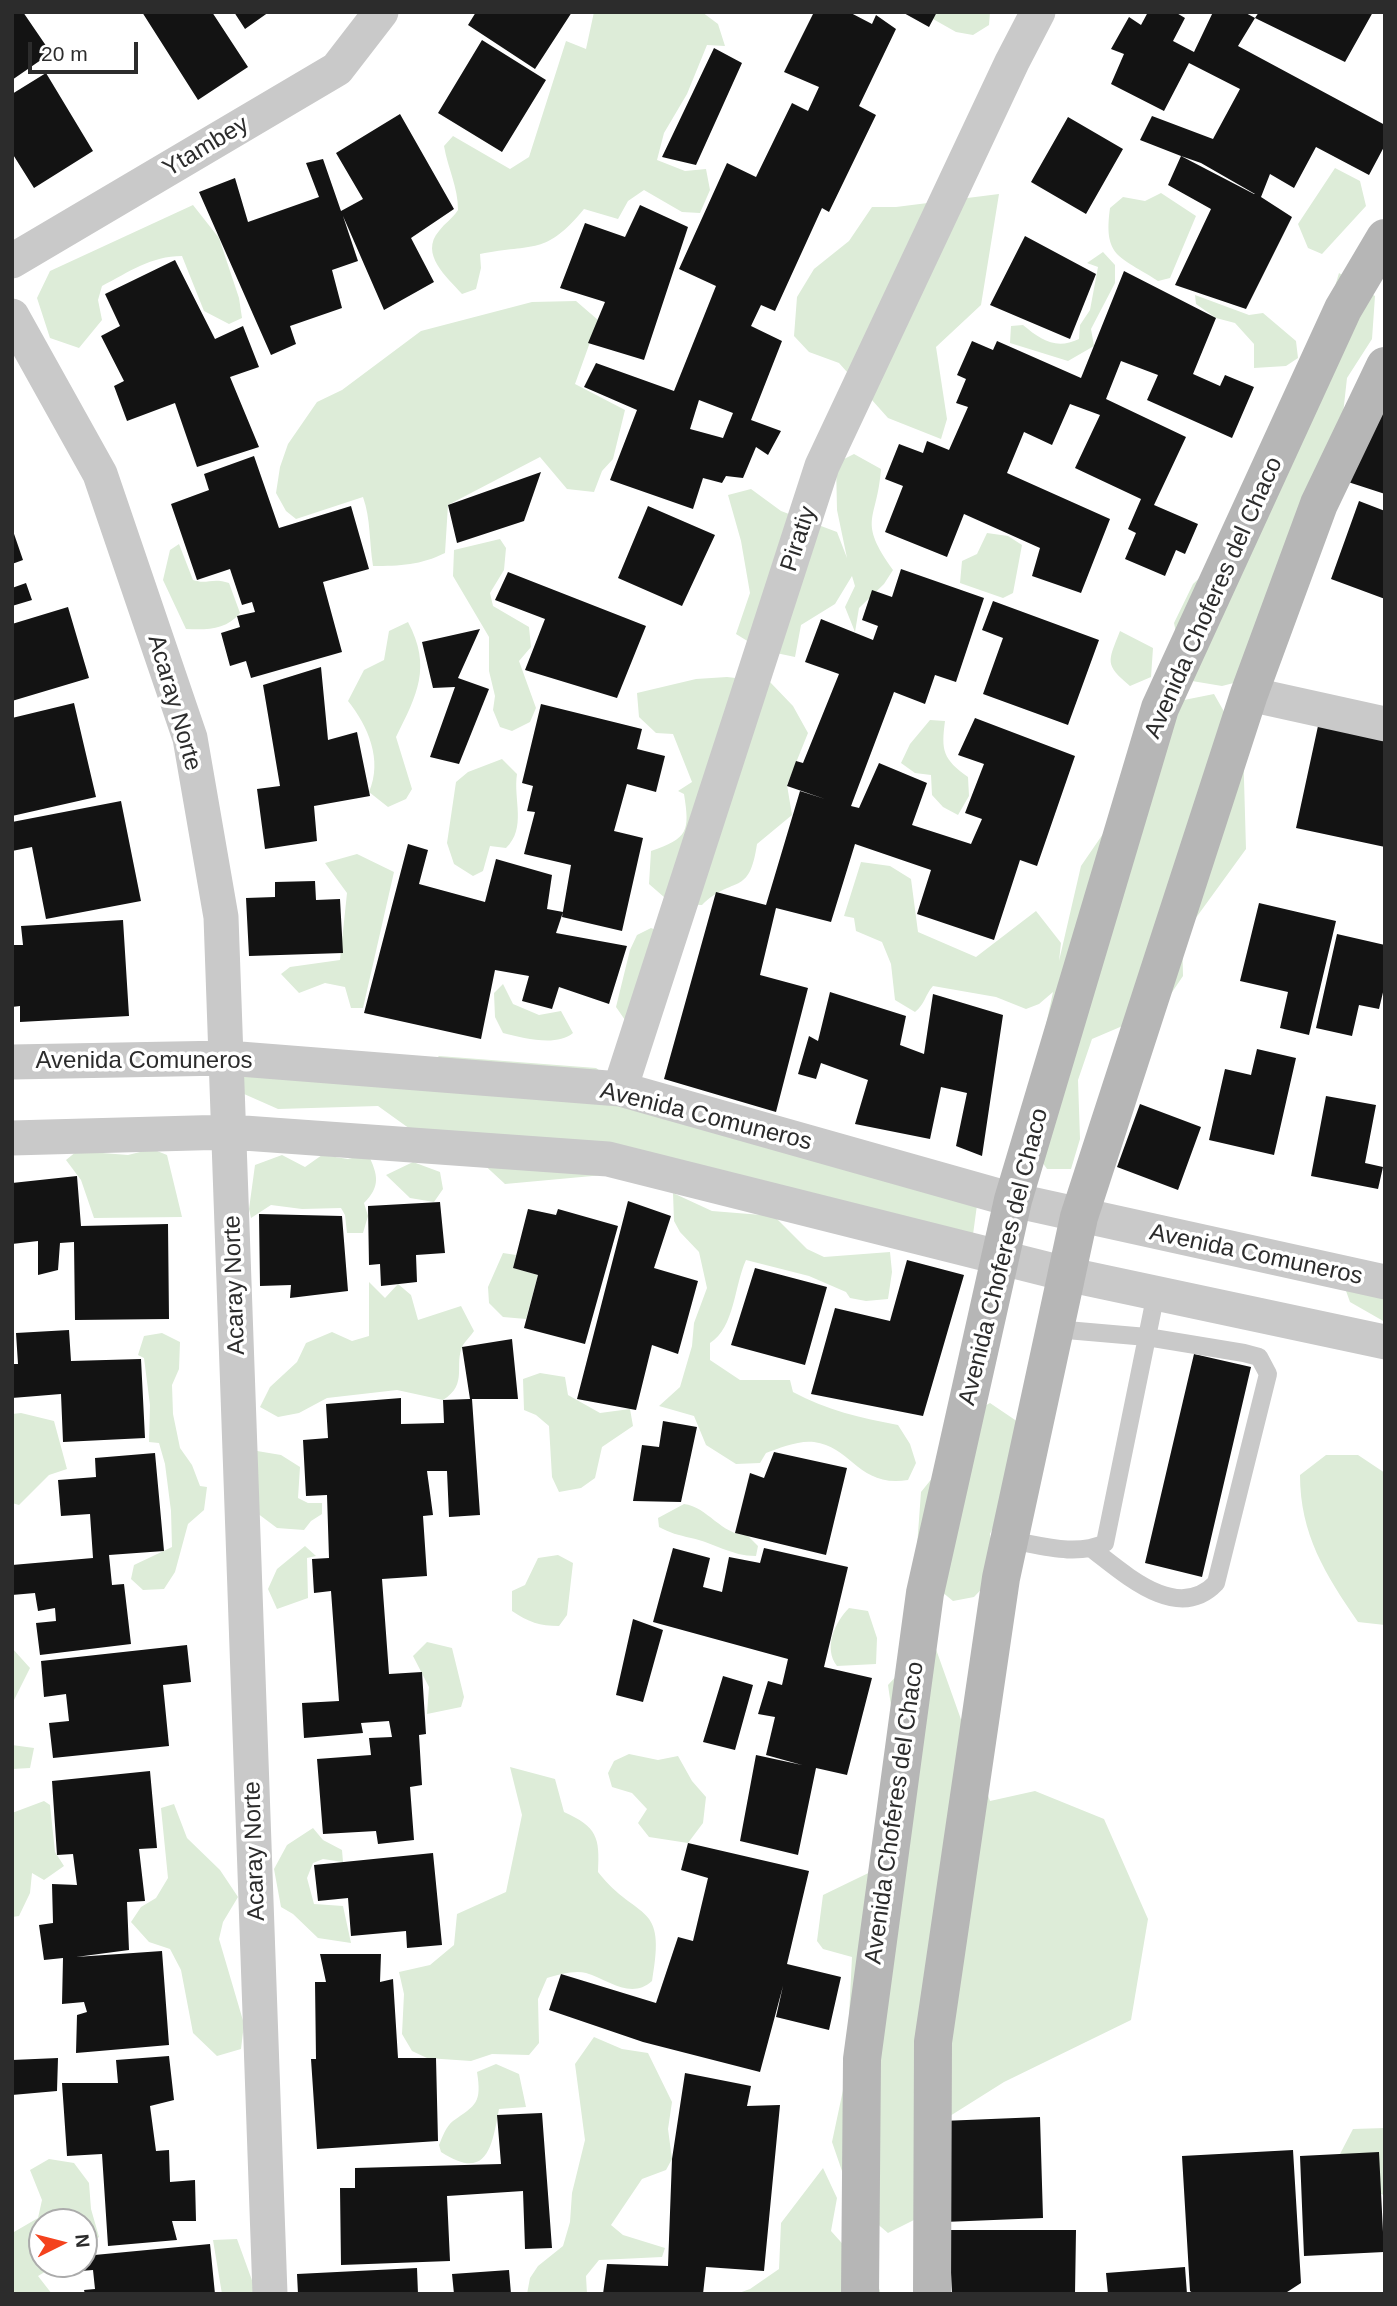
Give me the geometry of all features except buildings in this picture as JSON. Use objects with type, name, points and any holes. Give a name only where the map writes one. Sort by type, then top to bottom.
[{"type":"street","name":"Ytambey","points":[[12,261],[337,69],[381,12]]},
{"type":"street","name":"Piratiy","points":[[620,1089],[822,466],[1038,12]]},
{"type":"street","name":"Avenida Choferes del Chaco","points":[[860,2294],[862,2059],[925,1593],[1013,1200],[1160,708],[1343,309],[1385,238]]},
{"type":"street","name":"Acaray Norte","points":[[12,316],[100,474],[190,738],[221,917],[270,2294]]},
{"type":"street","points":[[932,2294],[933,2042],[1009,1540],[1079,1217],[1249,694],[1319,504],[1385,366]]},
{"type":"street","points":[[1249,694],[1385,724]]},
{"type":"street","name":"Avenida Comuneros","points":[[12,1062],[227,1058],[620,1089],[1079,1217],[1385,1282]]},
{"type":"street","points":[[12,1138],[230,1132],[608,1159],[1001,1259],[1385,1342]]},
{"type":"lane","points":[[1009,1540],[1076,1550],[1092,1549],[1105,1543],[1156,1293]]},
{"type":"lane","points":[[1055,1329],[1147,1337],[1259,1357],[1268,1374],[1216,1583],[1203,1597],[1185,1599],[1157,1593],[1092,1549]]},
{"type":"green space","points":[[594,12],[702,12],[718,24],[725,46],[707,45],[687,94],[664,133],[657,160],[685,171],[706,169],[710,190],[700,213],[682,212],[644,190],[628,201],[618,219],[584,209],[571,224],[548,241],[480,254],[481,268],[476,289],[462,294],[437,265],[432,248],[439,231],[458,210],[444,146],[453,136],[510,169],[529,157],[566,41],[586,49]]},
{"type":"green space","points":[[937,12],[990,12],[989,25],[973,35],[956,32],[933,19]]},
{"type":"green space","points":[[1335,168],[1360,181],[1366,206],[1322,254],[1308,248],[1298,224]]},
{"type":"green space","points":[[1161,193],[1196,216],[1170,278],[1158,281],[1117,254],[1109,237],[1108,224],[1110,208],[1123,197],[1145,201]]},
{"type":"green space","points":[[999,194],[981,305],[936,347],[947,419],[941,439],[888,418],[839,363],[809,352],[794,336],[797,297],[814,269],[849,241],[872,207],[896,207]]},
{"type":"green space","points":[[193,205],[219,238],[239,298],[242,318],[229,324],[204,311],[182,256],[171,257],[140,266],[102,286],[98,300],[102,320],[79,348],[50,338],[37,298],[50,271]]},
{"type":"green space","points":[[1103,252],[1115,265],[1115,283],[1091,329],[1094,346],[1068,361],[1010,343],[1011,326],[1023,325],[1049,342],[1063,344],[1079,339],[1080,325],[1090,310],[1098,267],[1087,263]]},
{"type":"green space","points":[[1339,273],[1375,296],[1372,339],[1347,378],[1343,414],[1261,676],[1222,686],[1186,680],[1174,623],[1193,584],[1235,545],[1324,323]]},
{"type":"green space","points":[[1195,295],[1249,315],[1263,313],[1296,341],[1298,358],[1286,366],[1254,368],[1254,344],[1235,323],[1216,318],[1196,304]]},
{"type":"green space","points":[[576,301],[598,320],[575,384],[625,410],[613,459],[602,471],[594,492],[567,489],[540,457],[448,505],[445,553],[419,562],[392,566],[373,566],[369,523],[363,497],[296,519],[286,511],[276,493],[280,467],[288,444],[317,402],[342,390],[421,331],[532,302]]},
{"type":"green space","points":[[854,454],[881,469],[872,530],[893,570],[884,584],[859,608],[855,632],[845,607],[855,586],[852,576],[835,604],[801,625],[795,657],[762,650],[736,634],[750,593],[741,541],[728,495],[751,489],[781,511],[837,532],[847,558],[837,510],[836,463]]},
{"type":"green space","points":[[987,533],[1008,536],[1022,545],[1013,593],[1003,598],[960,583],[962,561],[977,554]]},
{"type":"green space","points":[[500,539],[506,548],[504,570],[490,593],[493,606],[529,627],[531,647],[519,661],[536,708],[530,722],[512,731],[500,727],[493,710],[495,696],[489,671],[489,637],[453,576],[454,550]]},
{"type":"green space","points":[[179,544],[193,580],[229,583],[240,613],[235,619],[209,629],[186,629],[163,580],[170,550]]},
{"type":"green space","points":[[408,622],[419,653],[419,681],[396,737],[412,789],[406,799],[388,807],[369,792],[373,780],[374,756],[362,721],[348,701],[364,670],[384,660],[389,631]]},
{"type":"green space","points":[[1120,631],[1153,648],[1151,677],[1130,686],[1112,667],[1111,662]]},
{"type":"green space","points":[[727,677],[770,682],[793,706],[808,733],[787,785],[792,815],[757,844],[754,861],[745,879],[702,905],[672,904],[649,884],[651,851],[673,842],[684,832],[686,807],[684,794],[678,791],[692,782],[673,734],[656,733],[639,717],[637,693],[696,679]]},
{"type":"green space","points":[[1214,694],[1243,745],[1246,849],[1182,937],[1183,976],[1160,1010],[1092,1039],[1078,1080],[1080,1139],[1071,1169],[1047,1169],[1017,1126],[1035,1077],[1053,992],[1039,1004],[1026,1009],[996,997],[933,986],[915,1012],[895,1000],[891,964],[882,942],[856,931],[854,918],[844,916],[861,862],[890,866],[911,879],[918,932],[976,957],[1036,911],[1061,943],[1059,961],[1081,866],[1120,809],[1184,700]]},
{"type":"green space","points":[[930,720],[945,721],[943,740],[946,754],[953,765],[968,777],[969,796],[958,815],[943,807],[932,795],[931,775],[915,773],[901,763],[910,744]]},
{"type":"green space","points":[[502,759],[517,774],[516,832],[506,848],[490,846],[483,871],[473,876],[454,864],[447,843],[456,782],[468,772]]},
{"type":"green space","points":[[357,854],[394,872],[363,1008],[351,1008],[345,987],[325,983],[299,993],[281,974],[290,967],[340,960],[347,893],[325,863]]},
{"type":"green space","points":[[651,928],[673,937],[625,1020],[616,1007],[630,950],[637,935]]},
{"type":"green space","points":[[503,984],[513,1004],[539,1015],[561,1011],[573,1033],[558,1040],[549,1040],[503,1033],[495,1017],[494,993]]},
{"type":"green space","points":[[439,1056],[596,1068],[658,1112],[977,1205],[972,1242],[636,1172],[505,1184],[453,1136],[417,1134],[378,1106],[278,1109],[235,1090],[240,1059],[417,1073]]},
{"type":"green space","points":[[152,1149],[167,1155],[182,1217],[94,1218],[81,1180],[66,1160],[77,1151],[128,1155]]},
{"type":"green space","points":[[368,1154],[376,1180],[373,1191],[364,1203],[368,1216],[363,1233],[347,1233],[345,1215],[341,1208],[302,1209],[271,1205],[251,1218],[249,1209],[255,1165],[282,1155],[305,1167],[322,1155],[348,1159]]},
{"type":"green space","points":[[413,1162],[440,1172],[443,1189],[434,1202],[410,1198],[386,1175]]},
{"type":"green space","points":[[673,1193],[712,1211],[774,1216],[807,1249],[824,1257],[890,1252],[892,1272],[888,1299],[866,1301],[850,1298],[846,1292],[809,1276],[746,1260],[729,1317],[718,1336],[710,1343],[710,1360],[740,1380],[790,1380],[793,1392],[818,1404],[898,1425],[910,1444],[916,1463],[908,1480],[891,1481],[878,1478],[838,1451],[814,1442],[796,1443],[766,1453],[760,1463],[736,1464],[706,1445],[694,1416],[659,1406],[680,1387],[692,1346],[694,1323],[707,1288],[699,1252],[680,1232],[674,1221]]},
{"type":"green space","points":[[503,1253],[516,1255],[513,1268],[538,1275],[526,1319],[503,1317],[489,1303],[488,1287]]},
{"type":"green space","points":[[1385,1266],[1385,1322],[1350,1302],[1345,1288]]},
{"type":"green space","points":[[369,1282],[385,1298],[398,1284],[411,1295],[418,1320],[461,1306],[474,1331],[460,1352],[458,1381],[451,1394],[443,1400],[397,1390],[327,1398],[299,1413],[278,1417],[260,1407],[270,1387],[297,1362],[306,1343],[332,1332],[352,1341],[369,1336]]},
{"type":"green space","points":[[162,1333],[180,1342],[179,1369],[172,1385],[173,1414],[180,1448],[192,1465],[200,1486],[207,1487],[204,1510],[188,1524],[175,1572],[164,1589],[143,1590],[131,1579],[134,1565],[172,1547],[165,1464],[159,1443],[149,1442],[150,1405],[144,1358],[138,1355],[144,1336]]},
{"type":"green space","points":[[540,1373],[565,1377],[568,1395],[600,1413],[630,1409],[633,1426],[602,1447],[595,1478],[581,1488],[559,1492],[552,1477],[549,1426],[536,1415],[524,1410],[523,1379]]},
{"type":"green space","points":[[990,1403],[1021,1424],[1009,1494],[990,1534],[996,1574],[974,1597],[953,1601],[919,1573],[917,1547],[921,1492],[958,1446],[961,1419]]},
{"type":"green space","points":[[21,1413],[54,1421],[67,1469],[49,1475],[19,1505],[12,1503],[12,1414]]},
{"type":"green space","points":[[257,1451],[281,1455],[300,1467],[298,1498],[308,1503],[322,1503],[322,1514],[304,1530],[277,1528],[253,1510]]},
{"type":"green space","points":[[1326,1455],[1358,1455],[1385,1473],[1385,1625],[1358,1622],[1325,1570],[1310,1535],[1304,1516],[1300,1475]]},
{"type":"green space","points":[[684,1504],[700,1510],[730,1531],[747,1535],[758,1546],[756,1556],[731,1552],[659,1527],[658,1518]]},
{"type":"green space","points":[[305,1546],[316,1556],[307,1558],[308,1598],[277,1609],[268,1589],[277,1569]]},
{"type":"green space","points":[[558,1555],[573,1563],[567,1615],[559,1626],[534,1623],[512,1611],[512,1591],[525,1585],[538,1558]]},
{"type":"green space","points":[[849,1608],[868,1611],[877,1638],[876,1664],[837,1666],[833,1659],[832,1636],[839,1620]]},
{"type":"green space","points":[[932,1638],[990,1801],[1035,1791],[1104,1819],[1148,1919],[1131,2020],[1004,2082],[942,2121],[926,2214],[888,2233],[853,2203],[832,2142],[846,2076],[852,1957],[823,1949],[817,1941],[823,1895],[887,1864],[900,1768],[888,1685]]},
{"type":"green space","points":[[427,1642],[452,1648],[464,1697],[461,1707],[427,1714],[429,1687],[413,1656]]},
{"type":"green space","points":[[12,1648],[30,1668],[12,1704]]},
{"type":"green space","points":[[12,1745],[34,1748],[30,1768],[12,1769]]},
{"type":"green space","points":[[629,1754],[658,1760],[678,1756],[692,1781],[706,1797],[703,1823],[688,1843],[649,1837],[638,1823],[647,1809],[632,1793],[612,1787],[608,1773],[614,1761]]},
{"type":"green space","points":[[510,1767],[555,1779],[564,1812],[590,1828],[597,1842],[598,1872],[612,1888],[646,1915],[652,1924],[656,1937],[656,1955],[652,1981],[636,1989],[628,1989],[581,1972],[547,1978],[538,1999],[539,2043],[529,2055],[492,2054],[471,2061],[427,2058],[412,2051],[402,2034],[404,1994],[399,1972],[430,1965],[454,1945],[457,1914],[506,1892],[522,1815]]},
{"type":"green space","points":[[44,1801],[50,1805],[55,1852],[64,1866],[44,1880],[32,1873],[30,1893],[19,1916],[12,1917],[12,1813]]},
{"type":"green space","points":[[174,1804],[187,1838],[220,1870],[238,1897],[223,1922],[219,1939],[244,2024],[241,2049],[217,2056],[193,2033],[181,1970],[170,1949],[149,1942],[131,1922],[141,1907],[156,1898],[168,1878],[161,1808]]},
{"type":"green space","points":[[313,1828],[323,1840],[342,1850],[343,1862],[323,1859],[313,1863],[307,1878],[314,1904],[343,1906],[351,1943],[318,1938],[293,1914],[281,1907],[274,1869],[287,1845]]},
{"type":"green space","points":[[594,2037],[622,2049],[648,2053],[672,2102],[668,2129],[672,2159],[666,2170],[642,2179],[611,2225],[623,2235],[665,2248],[662,2257],[599,2260],[586,2276],[587,2294],[527,2294],[530,2278],[538,2266],[563,2246],[570,2222],[572,2193],[585,2140],[575,2064]]},
{"type":"green space","points":[[496,2064],[519,2074],[526,2107],[499,2109],[490,2147],[478,2162],[456,2160],[441,2152],[439,2145],[451,2123],[476,2102],[479,2090],[477,2072]]},
{"type":"green space","points":[[1385,2128],[1385,2196],[1357,2180],[1340,2154],[1353,2129]]},
{"type":"green space","points":[[49,2159],[74,2163],[89,2183],[91,2208],[40,2208],[42,2200],[30,2170]]},
{"type":"green space","points":[[823,2168],[837,2198],[831,2231],[873,2271],[881,2294],[736,2294],[750,2289],[779,2269],[781,2223]]},
{"type":"green space","points":[[28,2224],[28,2278],[40,2278],[52,2294],[12,2294],[14,2232]]},
{"type":"green space","points":[[237,2239],[257,2294],[222,2294],[213,2240]]}]
